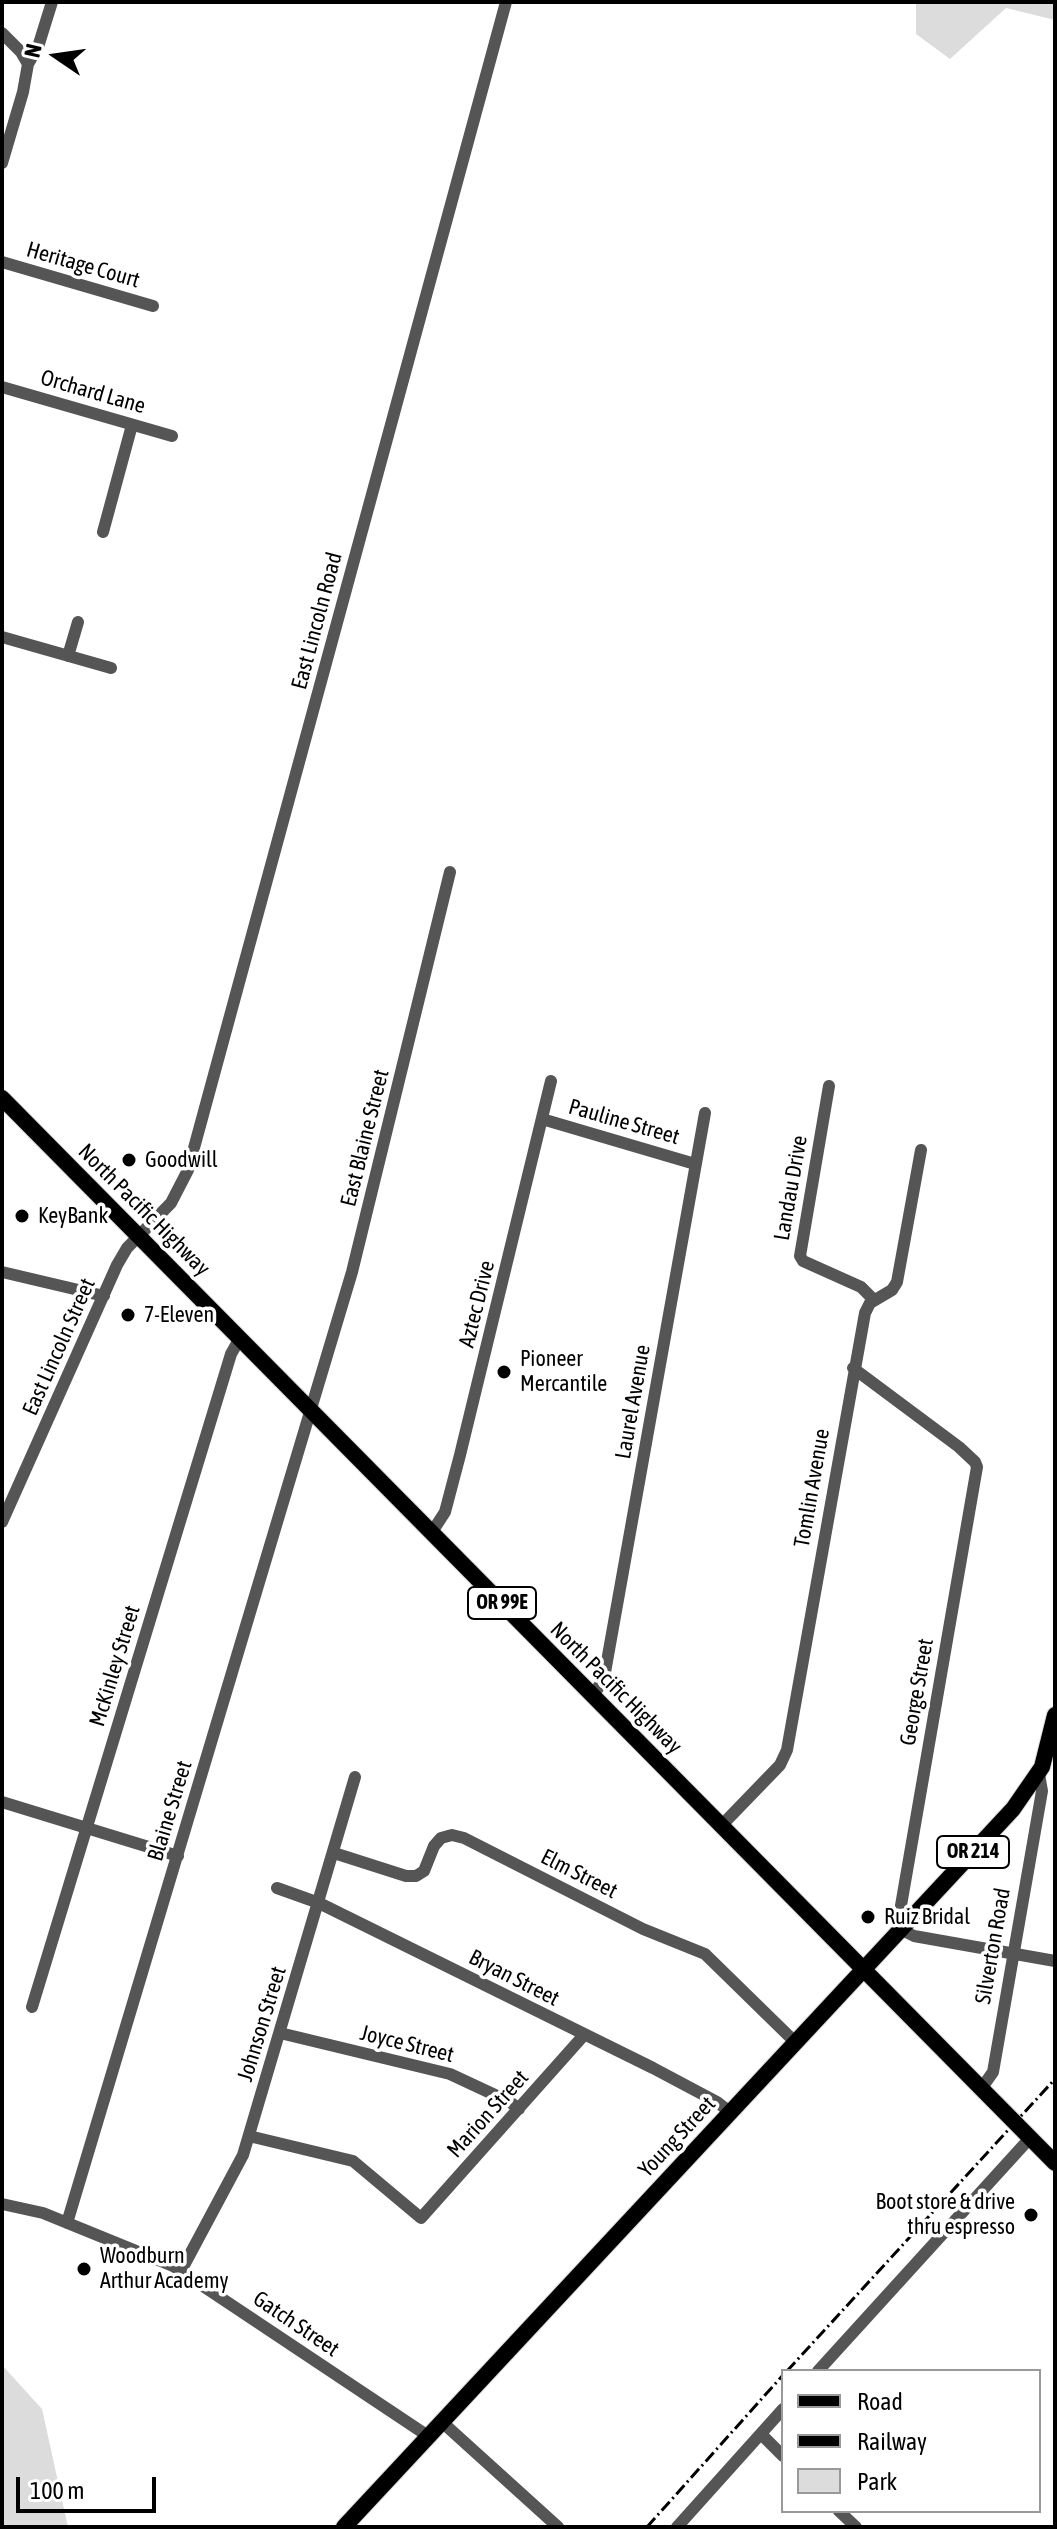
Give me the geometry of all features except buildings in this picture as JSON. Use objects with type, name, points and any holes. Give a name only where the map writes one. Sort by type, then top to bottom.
[{"type":"main road","name":"North Pacific Highway","points":[[2,1098],[1030,2138]]},
{"type":"main road","name":"Silverton Road","points":[[1039,1774],[1055,1715]]},
{"type":"main road","name":"Young Street","points":[[344,2527],[1013,1809],[1039,1774]]},
{"type":"main road","name":"OR 99E","points":[[1030,2138],[1055,2163]]},
{"type":"street","points":[[2,163],[28,64],[38,47],[52,2]]},
{"type":"street","name":"East Lincoln Road","points":[[140,1236],[171,1203],[182,1185],[506,2]]},
{"type":"street","points":[[2,33],[28,64]]},
{"type":"street","name":"Heritage Court","points":[[2,262],[153,306]]},
{"type":"street","name":"Orchard Lane","points":[[2,387],[172,436]]},
{"type":"street","points":[[103,532],[132,425]]},
{"type":"street","points":[[68,656],[78,622]]},
{"type":"street","points":[[2,637],[111,668]]},
{"type":"street","name":"East Blaine Street","points":[[313,1411],[352,1272],[450,872]]},
{"type":"street","name":"Aztec Drive","points":[[432,1532],[445,1512],[551,1081]]},
{"type":"street","name":"Landau Drive","points":[[829,1086],[800,1256],[803,1261],[861,1287],[874,1300]]},
{"type":"street","name":"Laurel Avenue","points":[[593,1696],[604,1678],[705,1113]]},
{"type":"street","name":"Pauline Street","points":[[542,1119],[695,1164]]},
{"type":"street","name":"Tomlin Avenue","points":[[722,1825],[780,1765],[787,1750],[865,1313],[874,1300],[892,1290],[899,1277],[921,1150]]},
{"type":"street","name":"East Lincoln Street","points":[[2,1522],[124,1252],[140,1236]]},
{"type":"street","points":[[2,1272],[104,1296]]},
{"type":"street","name":"McKinley Street","points":[[32,2007],[231,1354],[240,1338]]},
{"type":"street","name":"George Street","points":[[853,1368],[959,1447],[976,1464],[900,1905],[899,1917],[903,1927]]},
{"type":"street","name":"Blaine Street","points":[[67,2223],[313,1411]]},
{"type":"street","name":"Silverton Road","points":[[981,2089],[993,2072],[1042,1791],[1039,1774]]},
{"type":"street","name":"Johnson Street","points":[[181,2271],[235,2174],[249,2136],[355,1777]]},
{"type":"street","points":[[2,1802],[178,1856]]},
{"type":"street","name":"Elm Street","points":[[334,1853],[406,1876],[416,1876],[424,1871],[434,1846],[441,1838],[452,1835],[464,1838],[643,1929],[705,1954],[795,2042]]},
{"type":"street","name":"Bryan Street","points":[[277,1888],[319,1903],[717,2102],[730,2112]]},
{"type":"street","points":[[903,1927],[914,1936],[1055,1961]]},
{"type":"street","name":"Joyce Street","points":[[280,2033],[450,2074],[519,2109]]},
{"type":"street","name":"Marion Street","points":[[249,2136],[353,2161],[421,2218],[584,2035]]},
{"type":"street","points":[[820,2369],[1030,2138]]},
{"type":"street","name":"Gatch Street","points":[[2,2204],[43,2213],[181,2271],[428,2436]]},
{"type":"street","points":[[677,2527],[781,2411]]},
{"type":"street","points":[[442,2422],[558,2527]]},
{"type":"street","points":[[761,2434],[781,2454]]},
{"type":"street","points":[[841,2513],[856,2527]]},
{"type":"green space","points":[[916,2],[1055,2],[1055,20],[1006,8],[950,59],[916,34]]},
{"type":"green space","points":[[2,2365],[42,2409],[68,2527],[2,2527]]},
{"type":"railway","points":[[789,2369],[1055,2079]]},
{"type":"railway","points":[[647,2527],[781,2377]]},
{"type":"place","name":"Goodwill","points":[[129,1160]]},
{"type":"place","name":"KeyBank","points":[[22,1216]]},
{"type":"place","name":"7-Eleven","points":[[128,1315]]},
{"type":"place","name":"Pioneer Mercantile","points":[[504,1372]]},
{"type":"place","name":"Ruiz Bridal","points":[[868,1917]]},
{"type":"place","name":"Boot store & drive thru espresso","points":[[1031,2215]]},
{"type":"place","name":"Woodburn Arthur Academy","points":[[84,2269]]}]
